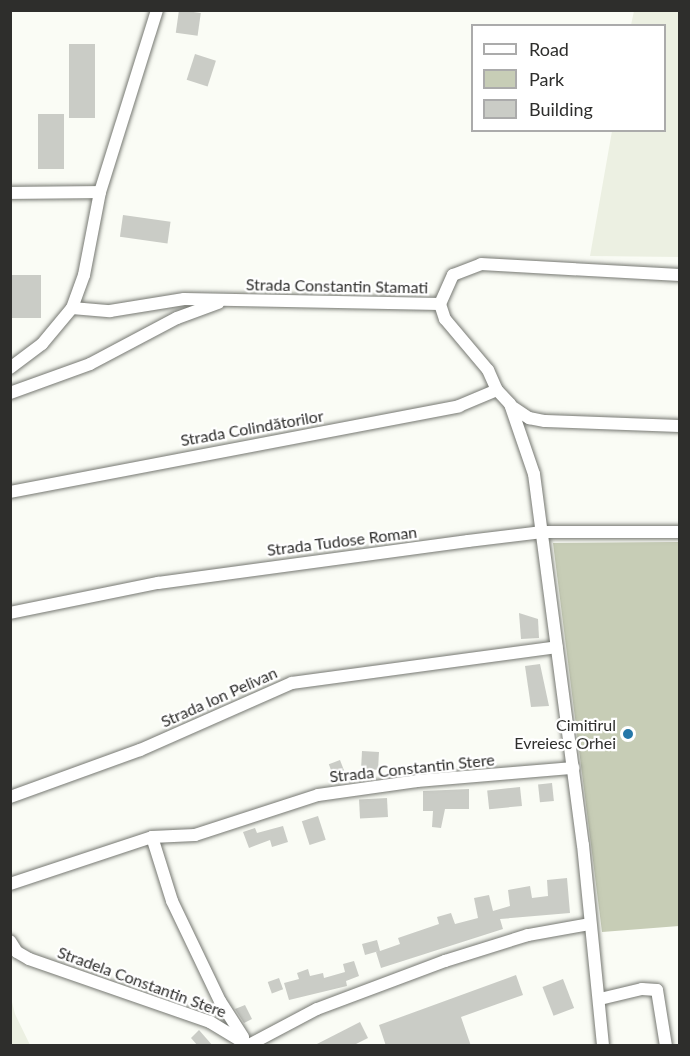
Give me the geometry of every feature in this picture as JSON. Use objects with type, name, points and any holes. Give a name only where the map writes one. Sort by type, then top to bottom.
[{"type":"street","points":[[10,368],[42,344],[72,308],[84,275],[100,192],[157,10]]},
{"type":"street","points":[[10,193],[100,192]]},
{"type":"street","name":"Strada Constantin Stamati","points":[[72,308],[110,311],[184,299],[440,304],[453,275],[481,264],[680,275]]},
{"type":"street","name":"Strada Constantin Stamati","points":[[10,393],[90,364],[177,318],[224,300]]},
{"type":"street","points":[[440,304],[445,319],[488,370],[497,390],[510,404],[529,418],[545,421],[680,426]]},
{"type":"street","name":"Strada Colindătorilor","points":[[10,492],[459,406],[497,390]]},
{"type":"street","points":[[510,404],[534,474],[573,768],[600,999],[603,1046]]},
{"type":"street","name":"Strada Tudose Roman","points":[[10,613],[261,567],[542,532],[680,532]]},
{"type":"street","name":"Strada Ion Pelivan","points":[[10,797],[140,750],[292,683],[557,647]]},
{"type":"street","name":"Strada Constantin Stere","points":[[153,837],[195,835],[318,795],[365,787],[573,768]]},
{"type":"street","points":[[10,884],[153,837]]},
{"type":"street","name":"Stradela Constantin Stere","points":[[153,837],[172,901],[220,1001],[247,1045]]},
{"type":"street","points":[[247,1045],[318,1009],[445,961],[528,935],[590,924]]},
{"type":"street","name":"Stradela Constantin Stere","points":[[10,941],[17,952],[29,959],[210,1022],[247,1045]]},
{"type":"street","points":[[600,999],[642,989],[657,990],[666,1046]]},
{"type":"shaded area","points":[[634,11],[679,11],[679,257],[590,256],[612,132],[666,132],[666,24],[631,24]]},
{"type":"shaded area","points":[[11,998],[15,1014],[30,1045],[11,1045]]},
{"type":"green space","name":"Cimitirul Evreiesc Orhei","points":[[679,542],[679,926],[602,932],[553,543]]},
{"type":"building","points":[[179,10],[201,13],[198,36],[176,33]]},
{"type":"building","points":[[69,44],[95,44],[95,118],[69,118]]},
{"type":"building","points":[[195,54],[216,61],[208,86],[187,80]]},
{"type":"building","points":[[38,114],[64,114],[64,169],[38,169]]},
{"type":"building","points":[[123,215],[171,222],[167,243],[120,237]]},
{"type":"building","points":[[10,275],[41,275],[41,318],[10,318]]},
{"type":"building","points":[[519,613],[538,619],[539,638],[521,639]]},
{"type":"building","points":[[540,664],[549,706],[531,707],[525,666]]},
{"type":"building","points":[[362,751],[379,752],[378,770],[361,769]]},
{"type":"building","points":[[340,760],[345,773],[334,777],[329,764]]},
{"type":"building","points":[[552,783],[554,801],[540,802],[538,784]]},
{"type":"building","points":[[520,787],[522,806],[489,809],[487,790]]},
{"type":"building","points":[[469,789],[469,809],[445,809],[441,828],[432,827],[433,811],[423,811],[423,791]]},
{"type":"building","points":[[387,798],[388,817],[360,818],[359,799]]},
{"type":"building","points":[[318,816],[326,840],[310,845],[302,821]]},
{"type":"building","points":[[283,826],[288,842],[272,847],[270,840],[249,848],[243,832],[255,828],[257,833]]},
{"type":"building","points":[[567,878],[570,913],[500,919],[503,929],[381,968],[376,952],[379,951],[365,955],[362,944],[377,940],[380,951],[400,944],[398,938],[439,924],[437,917],[451,913],[455,924],[478,918],[474,898],[489,895],[493,911],[510,906],[508,890],[530,886],[532,898],[548,896],[547,880]]},
{"type":"building","points":[[354,961],[359,976],[346,981],[347,986],[289,1000],[284,983],[299,979],[297,973],[308,969],[310,976],[323,973],[324,978],[345,972],[343,964]]},
{"type":"building","points":[[516,975],[523,995],[461,1017],[471,1046],[386,1046],[379,1025]]},
{"type":"building","points":[[279,978],[283,989],[272,993],[268,982]]},
{"type":"building","points":[[563,979],[574,1008],[554,1016],[542,987]]},
{"type":"building","points":[[245,1005],[252,1019],[244,1023],[235,1009]]},
{"type":"building","points":[[360,1022],[368,1038],[352,1046],[313,1046]]},
{"type":"building","points":[[199,1030],[213,1046],[198,1046],[191,1038]]},
{"type":"place","name":"Cimitirul Evreiesc Orhei","points":[[628,734]]}]
